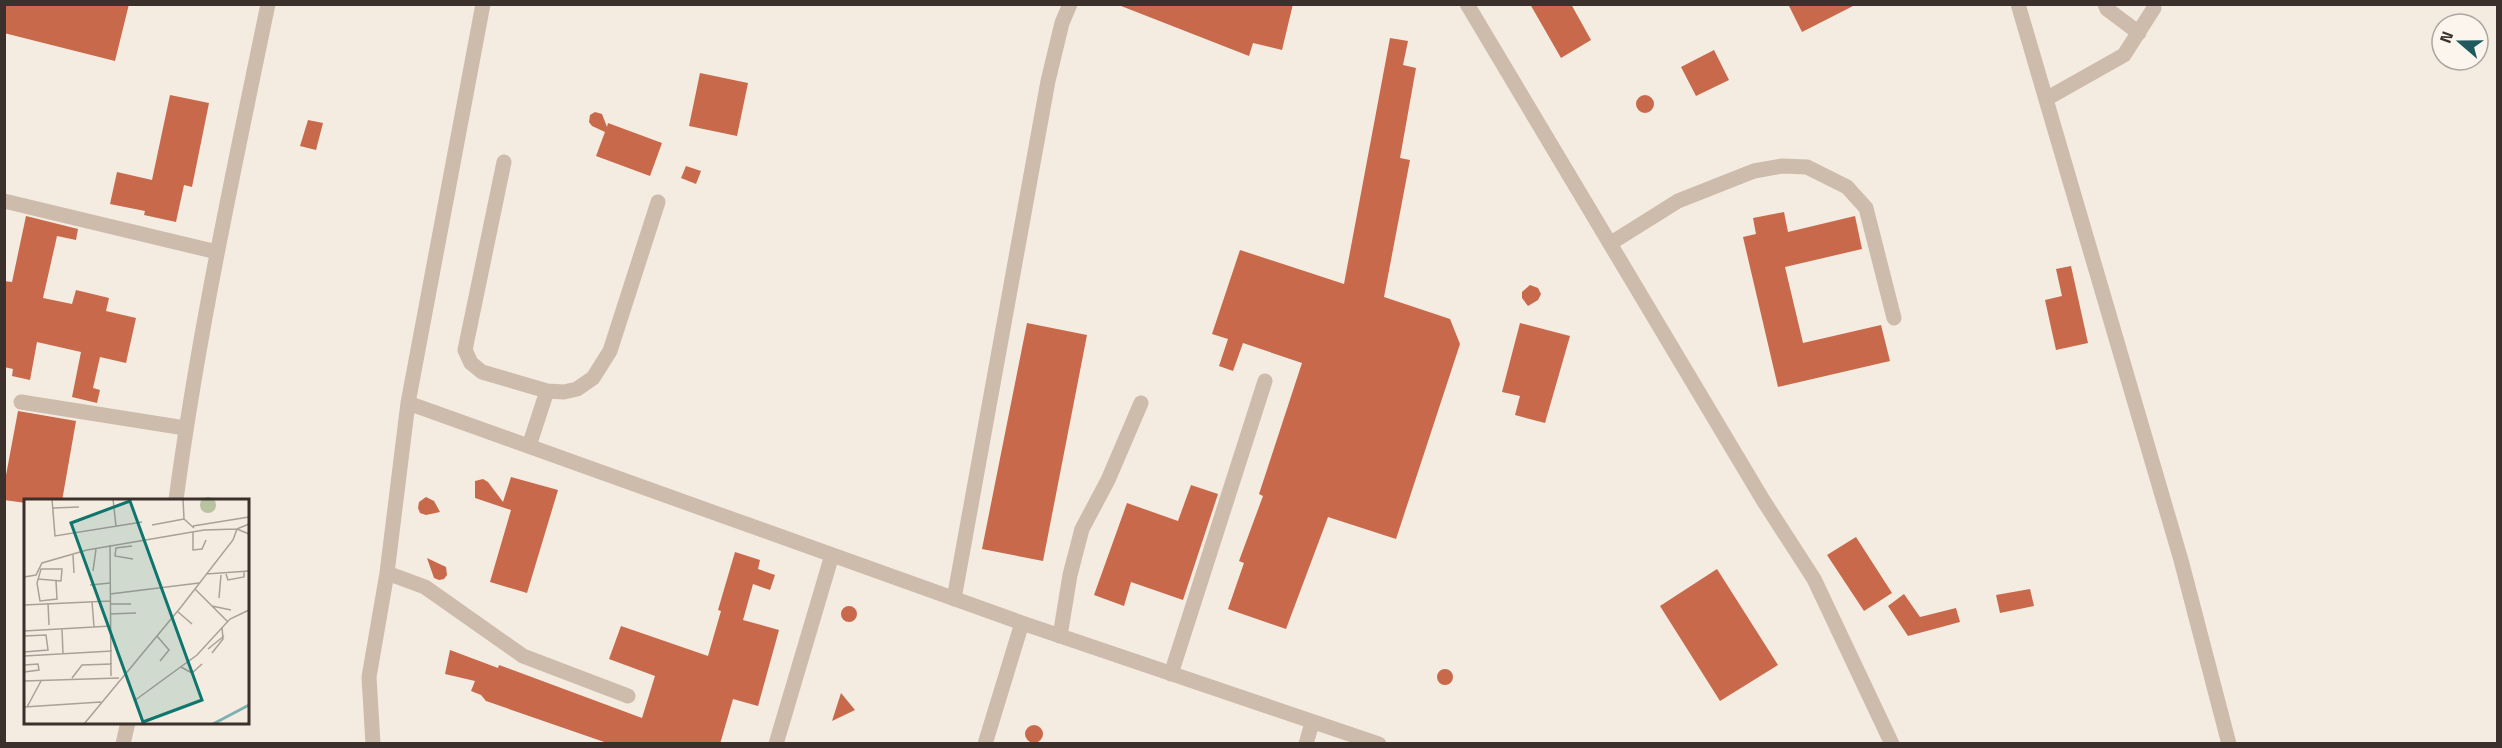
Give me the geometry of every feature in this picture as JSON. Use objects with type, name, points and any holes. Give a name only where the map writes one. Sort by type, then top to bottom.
[{"type":"street","points":[[176,499],[186,428],[218,252],[268,4]]},
{"type":"street","points":[[373,744],[369,677],[387,573],[408,403],[483,4]]},
{"type":"street","points":[[954,599],[1048,81],[1062,23],[1070,4]]},
{"type":"street","points":[[1467,4],[1763,500],[1814,579],[1892,744]]},
{"type":"street","points":[[2018,4],[2181,560],[2229,744]]},
{"type":"street","points":[[2105,4],[2107,9],[2139,33]]},
{"type":"street","points":[[2046,99],[2124,55],[2154,8],[2153,4]]},
{"type":"street","points":[[504,162],[465,350],[471,363],[482,372],[547,391],[564,392],[577,389],[593,378],[610,351],[658,202]]},
{"type":"street","points":[[1611,243],[1678,201],[1754,171],[1782,166],[1807,167],[1847,188],[1866,207],[1894,318]]},
{"type":"street","points":[[4,201],[218,252]]},
{"type":"street","points":[[1171,674],[1265,381]]},
{"type":"street","points":[[529,446],[547,391]]},
{"type":"street","points":[[21,402],[186,428]]},
{"type":"street","points":[[408,403],[1022,623],[1378,744]]},
{"type":"street","points":[[1060,636],[1070,575],[1082,529],[1108,480],[1141,403]]},
{"type":"street","points":[[776,744],[832,555]]},
{"type":"street","points":[[387,573],[425,587],[523,656],[628,696]]},
{"type":"street","points":[[985,744],[1022,623]]},
{"type":"street","points":[[1306,744],[1312,723]]},
{"type":"street","points":[[123,744],[128,724]]},
{"type":"building","points":[[4,4],[129,4],[115,61],[4,33]]},
{"type":"building","points":[[1116,4],[1293,4],[1282,50],[1253,43],[1249,56]]},
{"type":"building","points":[[1530,4],[1571,4],[1591,40],[1561,58]]},
{"type":"building","points":[[1788,4],[1857,4],[1802,32]]},
{"type":"building","points":[[1390,38],[1408,41],[1403,65],[1416,68],[1400,158],[1410,160],[1384,297],[1450,319],[1460,344],[1396,539],[1328,517],[1286,629],[1228,609],[1244,563],[1239,561],[1263,496],[1259,494],[1302,363],[1243,343],[1233,371],[1219,366],[1228,339],[1212,334],[1240,250],[1344,284]]},
{"type":"building","points":[[1714,50],[1729,80],[1696,96],[1681,67]]},
{"type":"building","points":[[700,73],[748,83],[737,136],[689,126]]},
{"type":"building","points":[[170,95],[209,103],[192,187],[184,185],[176,222],[144,215],[145,211],[110,204],[117,172],[152,180]]},
{"type":"building","points":[[1641,95],[1649,95],[1654,100],[1652,111],[1641,113],[1636,108],[1636,100]]},
{"type":"building","points":[[595,112],[602,114],[607,127],[608,123],[662,143],[650,176],[596,156],[605,132],[592,126],[589,122],[590,115]]},
{"type":"building","points":[[308,120],[323,123],[316,150],[300,146]]},
{"type":"building","points":[[686,166],[701,171],[696,184],[681,178]]},
{"type":"building","points":[[1784,212],[1788,232],[1855,216],[1862,249],[1785,267],[1803,343],[1881,325],[1890,361],[1778,387],[1743,237],[1756,234],[1753,218]]},
{"type":"building","points":[[26,216],[78,229],[76,240],[57,236],[43,298],[72,304],[76,290],[109,298],[106,311],[136,318],[126,363],[100,357],[93,388],[100,390],[97,403],[72,397],[81,352],[37,342],[30,380],[12,376],[13,369],[4,367],[4,281],[12,282]]},
{"type":"building","points":[[2071,266],[2088,343],[2056,350],[2045,300],[2062,296],[2056,269]]},
{"type":"building","points":[[1530,285],[1538,288],[1541,294],[1538,300],[1528,306],[1522,298],[1522,292]]},
{"type":"building","points":[[1027,323],[1087,335],[1043,561],[982,549]]},
{"type":"building","points":[[1520,323],[1570,336],[1545,423],[1515,415],[1520,396],[1502,392]]},
{"type":"building","points":[[18,411],[76,421],[62,499],[24,499],[24,503],[4,500],[4,486]]},
{"type":"building","points":[[511,477],[558,490],[527,593],[490,582],[511,510],[475,498],[475,481],[483,479],[488,482],[503,502]]},
{"type":"building","points":[[1191,485],[1218,494],[1183,600],[1131,582],[1124,606],[1094,595],[1127,503],[1178,521]]},
{"type":"building","points":[[426,497],[434,501],[440,512],[426,515],[420,513],[419,502]]},
{"type":"building","points":[[1856,537],[1892,593],[1864,611],[1827,555]]},
{"type":"building","points":[[735,552],[760,560],[758,569],[775,575],[770,590],[753,584],[743,620],[779,630],[758,706],[733,699],[720,744],[610,744],[486,701],[481,695],[471,691],[475,681],[445,674],[450,650],[498,668],[499,665],[642,718],[655,676],[609,659],[621,626],[708,656],[721,611],[718,610]]},
{"type":"building","points":[[427,558],[446,567],[447,575],[444,579],[434,578]]},
{"type":"building","points":[[1717,569],[1778,665],[1720,701],[1660,606]]},
{"type":"building","points":[[2030,589],[2034,606],[2000,613],[1996,595]]},
{"type":"building","points":[[1904,594],[1920,617],[1956,608],[1960,622],[1908,636],[1888,606]]},
{"type":"building","points":[[849,606],[855,608],[857,614],[855,620],[849,622],[843,620],[841,614],[843,608]]},
{"type":"building","points":[[1445,669],[1451,671],[1453,677],[1451,683],[1445,685],[1439,683],[1437,677],[1439,671]]},
{"type":"building","points":[[841,693],[855,710],[832,721]]},
{"type":"building","points":[[1034,725],[1040,728],[1043,734],[1040,740],[1034,743],[1028,740],[1025,734],[1028,728]]}]
